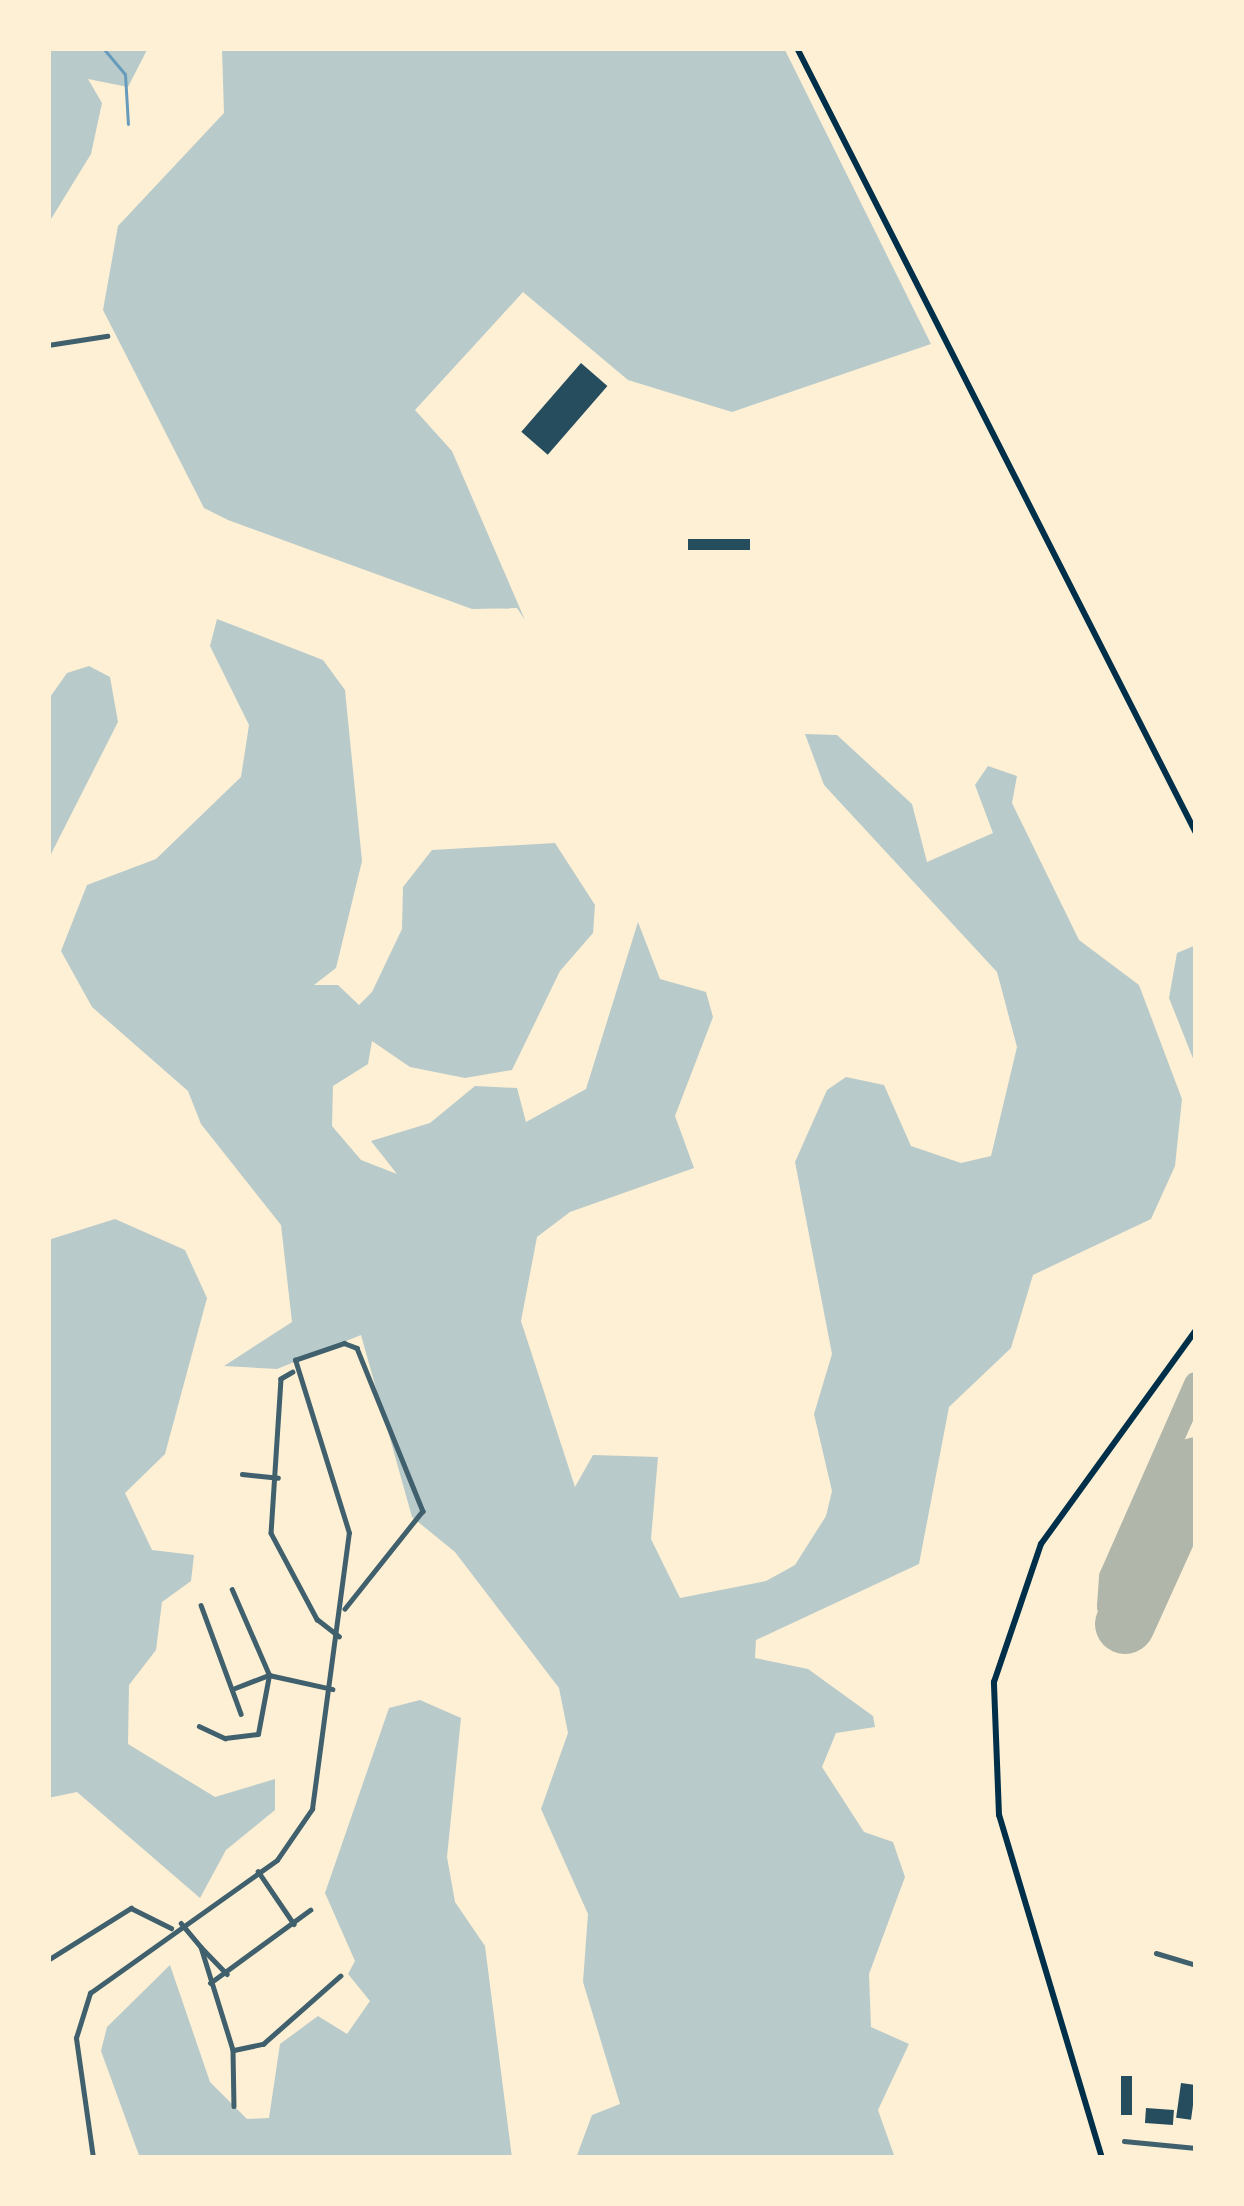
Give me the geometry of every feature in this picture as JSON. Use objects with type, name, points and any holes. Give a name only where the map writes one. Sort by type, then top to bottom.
[{"type":"main road","points":[[796,48],[1196,833]]},
{"type":"main road","points":[[1102,2158],[999,1815],[994,1682],[1041,1544],[1196,1330]]},
{"type":"street","points":[[48,345],[107,336]]},
{"type":"street","points":[[93,2158],[81,2011],[104,1976],[258,1871],[309,1819],[345,1609],[349,1533],[295,1360],[357,1348],[423,1510],[345,1609]]},
{"type":"street","points":[[295,1371],[281,1378],[272,1533],[317,1618],[339,1636]]},
{"type":"street","points":[[242,1474],[278,1478]]},
{"type":"street","points":[[200,1726],[248,1741],[269,1675],[232,1590]]},
{"type":"street","points":[[202,1605],[241,1714]]},
{"type":"street","points":[[235,1688],[269,1675],[332,1689]]},
{"type":"street","points":[[258,1871],[294,1924]]},
{"type":"street","points":[[48,1960],[131,1908],[172,1929]]},
{"type":"street","points":[[210,1983],[310,1910]]},
{"type":"street","points":[[181,1923],[227,1974]]},
{"type":"street","points":[[201,1947],[233,2050],[234,2106]]},
{"type":"street","points":[[1156,1953],[1196,1965]]},
{"type":"street","points":[[233,2050],[263,2044],[340,1976]]},
{"type":"street","points":[[1124,2141],[1196,2148]]},
{"type":"shaded area","points":[[48,48],[148,48],[128,87],[88,79],[102,103],[91,154],[48,224]]},
{"type":"shaded area","points":[[222,48],[784,48],[931,344],[732,412],[628,380],[523,292],[415,410],[452,451],[525,620],[517,608],[472,609],[228,520],[204,508],[103,310],[118,226],[224,113]]},
{"type":"shaded area","points":[[217,619],[323,660],[345,690],[362,861],[336,968],[314,985],[338,985],[359,1005],[372,992],[402,929],[403,887],[432,850],[555,843],[595,905],[593,933],[560,971],[512,1070],[465,1078],[410,1067],[372,1041],[368,1064],[333,1086],[332,1126],[361,1160],[397,1174],[371,1141],[430,1123],[475,1086],[517,1088],[526,1122],[586,1089],[638,922],[660,979],[706,992],[713,1017],[675,1116],[694,1168],[570,1212],[537,1237],[521,1321],[575,1487],[593,1455],[658,1457],[651,1539],[680,1598],[766,1581],[795,1565],[826,1516],[832,1491],[814,1414],[832,1354],[795,1162],[827,1090],[846,1077],[884,1085],[911,1146],[961,1163],[991,1156],[1017,1047],[997,972],[824,785],[805,734],[837,735],[912,804],[927,862],[993,833],[975,785],[988,766],[1017,776],[1012,803],[1079,940],[1139,985],[1182,1099],[1175,1166],[1151,1219],[1033,1275],[1011,1348],[949,1407],[919,1564],[756,1640],[755,1658],[808,1669],[873,1716],[875,1727],[836,1733],[822,1767],[864,1832],[893,1842],[905,1877],[869,1974],[871,2027],[909,2044],[878,2110],[895,2158],[576,2158],[592,2115],[620,2104],[583,1982],[588,1914],[541,1809],[568,1733],[559,1688],[455,1552],[412,1517],[361,1335],[277,1369],[224,1366],[292,1322],[281,1225],[201,1124],[188,1091],[92,1007],[61,951],[87,885],[156,859],[241,777],[249,725],[210,646]]},
{"type":"shaded area","points":[[89,666],[110,677],[118,722],[48,860],[48,700],[67,673]]},
{"type":"shaded area","points":[[1196,945],[1196,1066],[1169,998],[1177,953]]},
{"type":"shaded area","points":[[115,1219],[185,1250],[207,1298],[165,1454],[125,1493],[152,1550],[194,1555],[191,1581],[162,1602],[156,1650],[129,1685],[128,1744],[215,1797],[275,1779],[275,1810],[226,1850],[200,1898],[77,1792],[48,1798],[48,1240]]},
{"type":"shaded area","points":[[420,1700],[461,1718],[447,1857],[455,1902],[485,1946],[512,2158],[140,2158],[101,2051],[107,2027],[170,1965],[210,2082],[247,2119],[269,2118],[280,2044],[318,2016],[347,2034],[370,2001],[348,1974],[355,1961],[325,1893],[389,1708]]},
{"type":"building","points":[[581,363],[607,386],[548,455],[521,432]]},
{"type":"building","points":[[688,539],[750,539],[750,550],[688,550]]},
{"type":"building","points":[[1121,2076],[1132,2076],[1132,2115],[1121,2115]]},
{"type":"building","points":[[1181,2083],[1196,2085],[1191,2120],[1176,2118]]},
{"type":"building","points":[[1146,2108],[1174,2110],[1173,2125],[1145,2123]]},
{"type":"waterway","points":[[103,48],[125,74],[128,124]]},
{"type":"taxiway","points":[[1125,1624],[1109,1606],[1111,1577],[1196,1384]]},
{"type":"runway","points":[[1125,1624],[1196,1467]]}]
